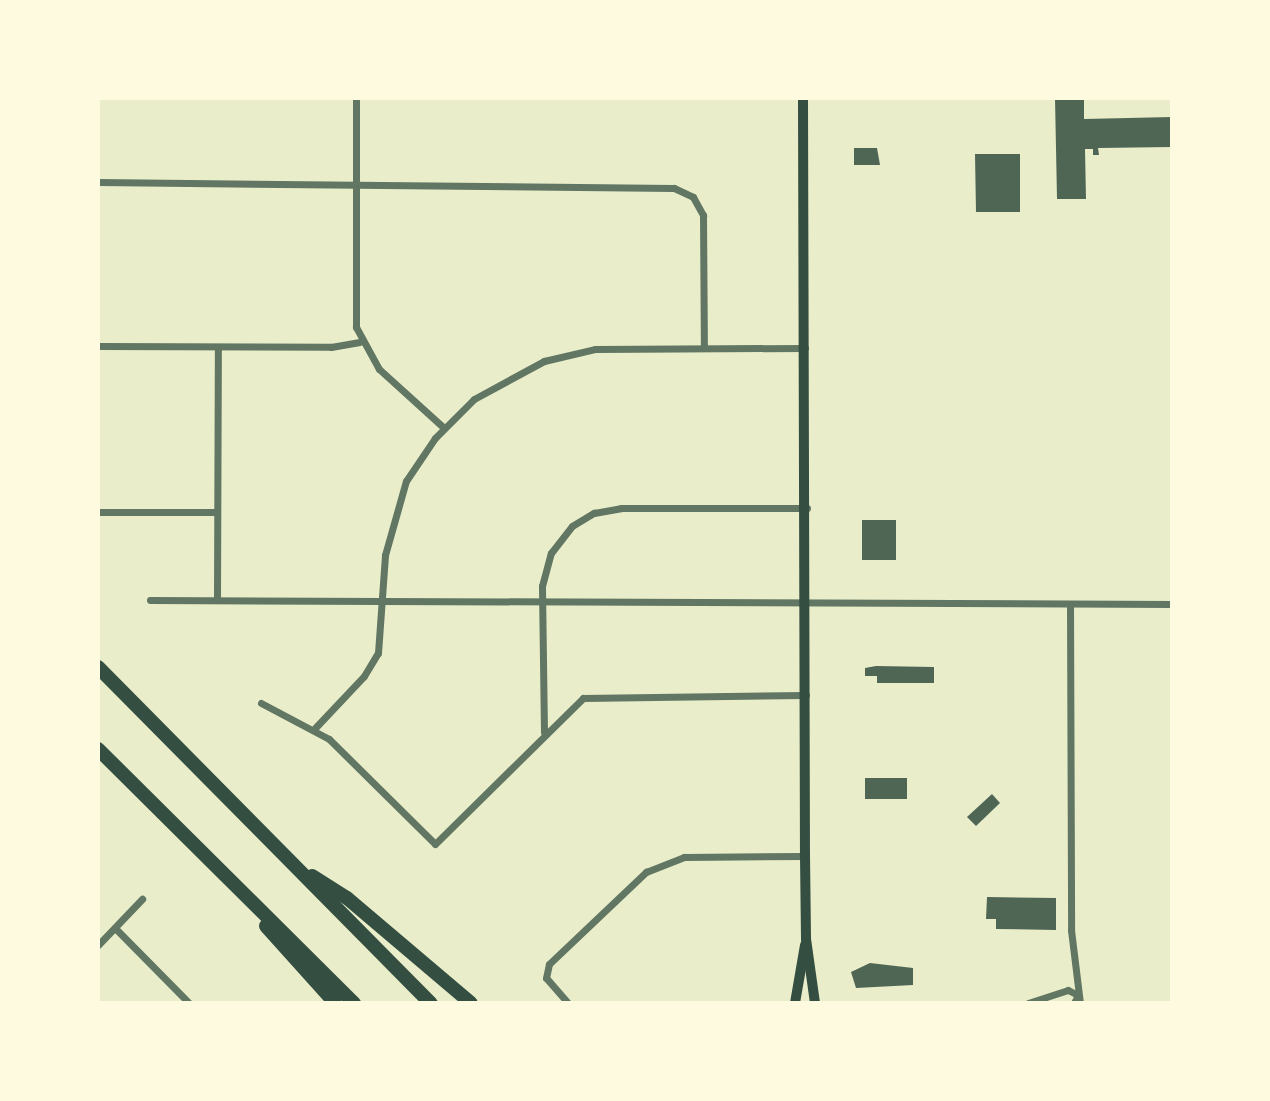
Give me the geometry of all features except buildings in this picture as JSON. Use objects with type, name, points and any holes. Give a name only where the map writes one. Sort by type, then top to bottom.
[{"type":"highway","points":[[98,667],[431,1003]]},
{"type":"highway","points":[[98,749],[354,1003]]},
{"type":"highway","points":[[290,862],[347,898],[471,1003]]},
{"type":"highway","points":[[232,881],[290,957],[335,1003]]},
{"type":"main road","points":[[803,98],[807,348],[806,939],[815,1003]]},
{"type":"main road","points":[[795,1003],[806,939]]},
{"type":"street","points":[[356,98],[354,318],[360,342],[379,369],[444,428]]},
{"type":"street","points":[[98,182],[684,191],[703,215],[704,347]]},
{"type":"street","points":[[98,346],[331,347],[360,342]]},
{"type":"street","points":[[217,600],[218,347]]},
{"type":"street","points":[[315,728],[374,661],[383,635],[385,555],[397,504],[412,471],[444,428],[496,384],[544,361],[595,349],[807,348]]},
{"type":"street","points":[[544,732],[543,602],[551,553],[572,526],[594,513],[621,508],[807,508]]},
{"type":"street","points":[[98,512],[217,512]]},
{"type":"street","points":[[150,600],[1172,604]]},
{"type":"street","points":[[1070,604],[1071,930],[1077,1000]]},
{"type":"street","points":[[261,703],[315,728],[435,844],[574,703],[599,694],[806,695]]},
{"type":"street","points":[[568,1003],[546,978],[549,964],[646,872],[684,857],[805,856]]},
{"type":"street","points":[[98,945],[142,899]]},
{"type":"street","points":[[115,928],[189,1003]]},
{"type":"street","points":[[1028,1003],[1068,990],[1077,1000]]}]
